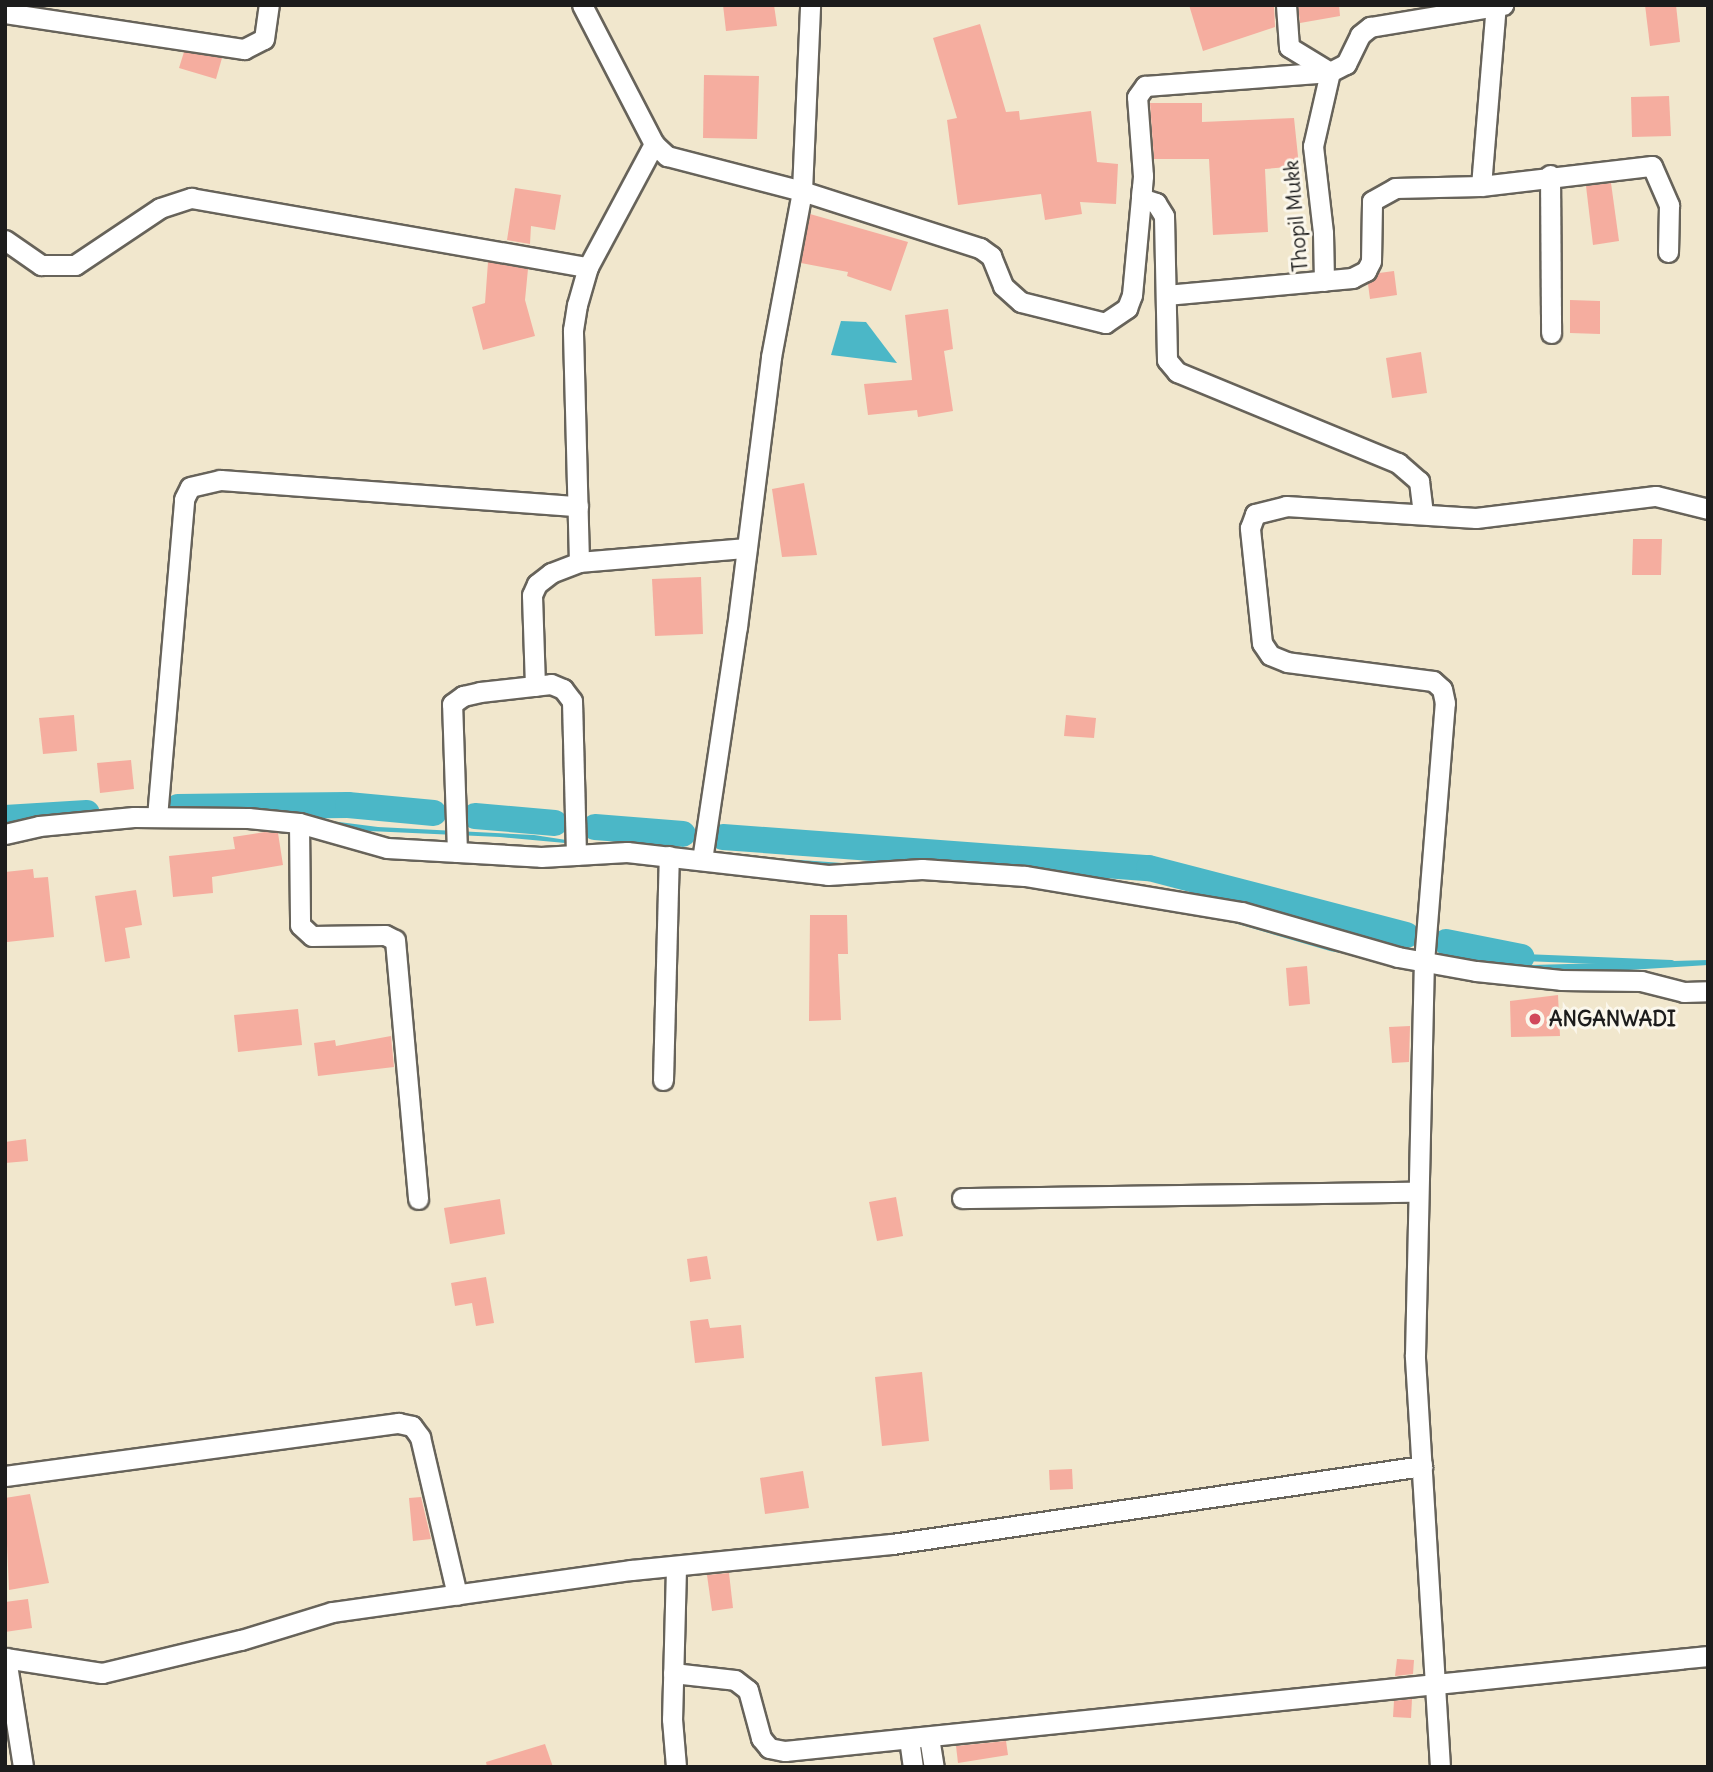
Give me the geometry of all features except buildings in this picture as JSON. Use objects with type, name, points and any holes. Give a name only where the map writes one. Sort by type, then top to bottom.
[{"type":"street","points":[[5,13],[244,49],[264,39],[269,5]]},
{"type":"street","points":[[582,5],[654,144],[667,156],[802,191],[980,248],[990,256],[1003,286],[1021,302],[1105,323],[1118,318],[1132,295],[1143,176]]},
{"type":"street","points":[[702,860],[771,357],[802,191],[810,5]]},
{"type":"street","points":[[1286,5],[1289,47],[1330,72]]},
{"type":"street","points":[[1423,513],[1419,481],[1398,464],[1177,372],[1167,359],[1164,216],[1156,203],[1141,198],[1143,176],[1137,97],[1145,86],[1330,72],[1346,64],[1360,35],[1370,27],[1499,6],[1481,186]]},
{"type":"street","name":"Thopil Mukk","points":[[1324,281],[1323,233],[1313,146],[1330,72]]},
{"type":"street","points":[[579,562],[573,330],[588,267],[654,144]]},
{"type":"street","points":[[1166,295],[1352,278],[1366,271],[1371,261],[1369,215],[1380,192],[1481,186],[1550,175],[1653,166],[1669,205],[1668,252]]},
{"type":"street","points":[[1550,175],[1551,333]]},
{"type":"street","points":[[5,240],[41,265],[75,264],[92,258],[160,208],[191,198],[588,267]]},
{"type":"street","points":[[157,817],[184,499],[190,487],[220,481],[578,506]]},
{"type":"street","points":[[1440,1767],[1415,1355],[1424,962],[1445,718],[1442,689],[1433,681],[1287,662],[1270,655],[1262,643],[1250,527],[1255,514],[1270,507],[1487,517],[1656,496],[1708,509]]},
{"type":"street","points":[[535,685],[532,595],[537,584],[551,573],[579,562],[746,548]]},
{"type":"street","points":[[457,852],[452,705],[463,696],[535,685],[564,689],[572,701],[576,855]]},
{"type":"street","points":[[5,834],[39,826],[157,817],[248,818],[299,823],[387,848],[576,855],[627,852],[828,874],[922,870],[1025,876],[1241,912],[1424,962],[1537,978],[1641,981],[1685,992],[1708,991]]},
{"type":"street","points":[[299,823],[300,926],[312,936],[385,935],[396,940],[418,1199]]},
{"type":"street","points":[[663,1080],[669,856]]},
{"type":"street","points":[[962,1198],[1418,1192]]},
{"type":"street","points":[[5,1476],[398,1423],[412,1426],[420,1437],[457,1595]]},
{"type":"street","points":[[23,1767],[5,1658],[102,1673],[241,1640],[332,1612],[676,1568],[892,1544],[1422,1466]]},
{"type":"street","points":[[676,1568],[673,1673],[676,1767]]},
{"type":"street","points":[[673,1673],[735,1680],[748,1690],[761,1738],[769,1748],[785,1751],[1708,1656]]},
{"type":"street","points":[[929,1737],[934,1767]]},
{"type":"street","points":[[909,1739],[913,1767]]},
{"type":"water","points":[[841,321],[866,322],[897,363],[831,355]]},
{"type":"water","points":[[300,817],[378,827],[534,835],[605,846],[968,872],[1129,891],[1389,962],[1330,951],[1166,903],[1099,892],[500,837],[303,828]]},
{"type":"water","points":[[1708,960],[1708,965],[1613,971],[1545,972],[1498,966]]},
{"type":"waterway","points":[[178,807],[348,805],[434,813]]},
{"type":"waterway","points":[[5,818],[87,813]]},
{"type":"waterway","points":[[475,816],[555,823]]},
{"type":"waterway","points":[[595,827],[683,834]]},
{"type":"waterway","points":[[723,837],[1149,868],[1406,935]]},
{"type":"waterway","points":[[1446,942],[1522,957]]},
{"type":"waterway","points":[[1522,957],[1671,963]]},
{"type":"place","name":"ANGANWADI","points":[[1535,1019]]}]
